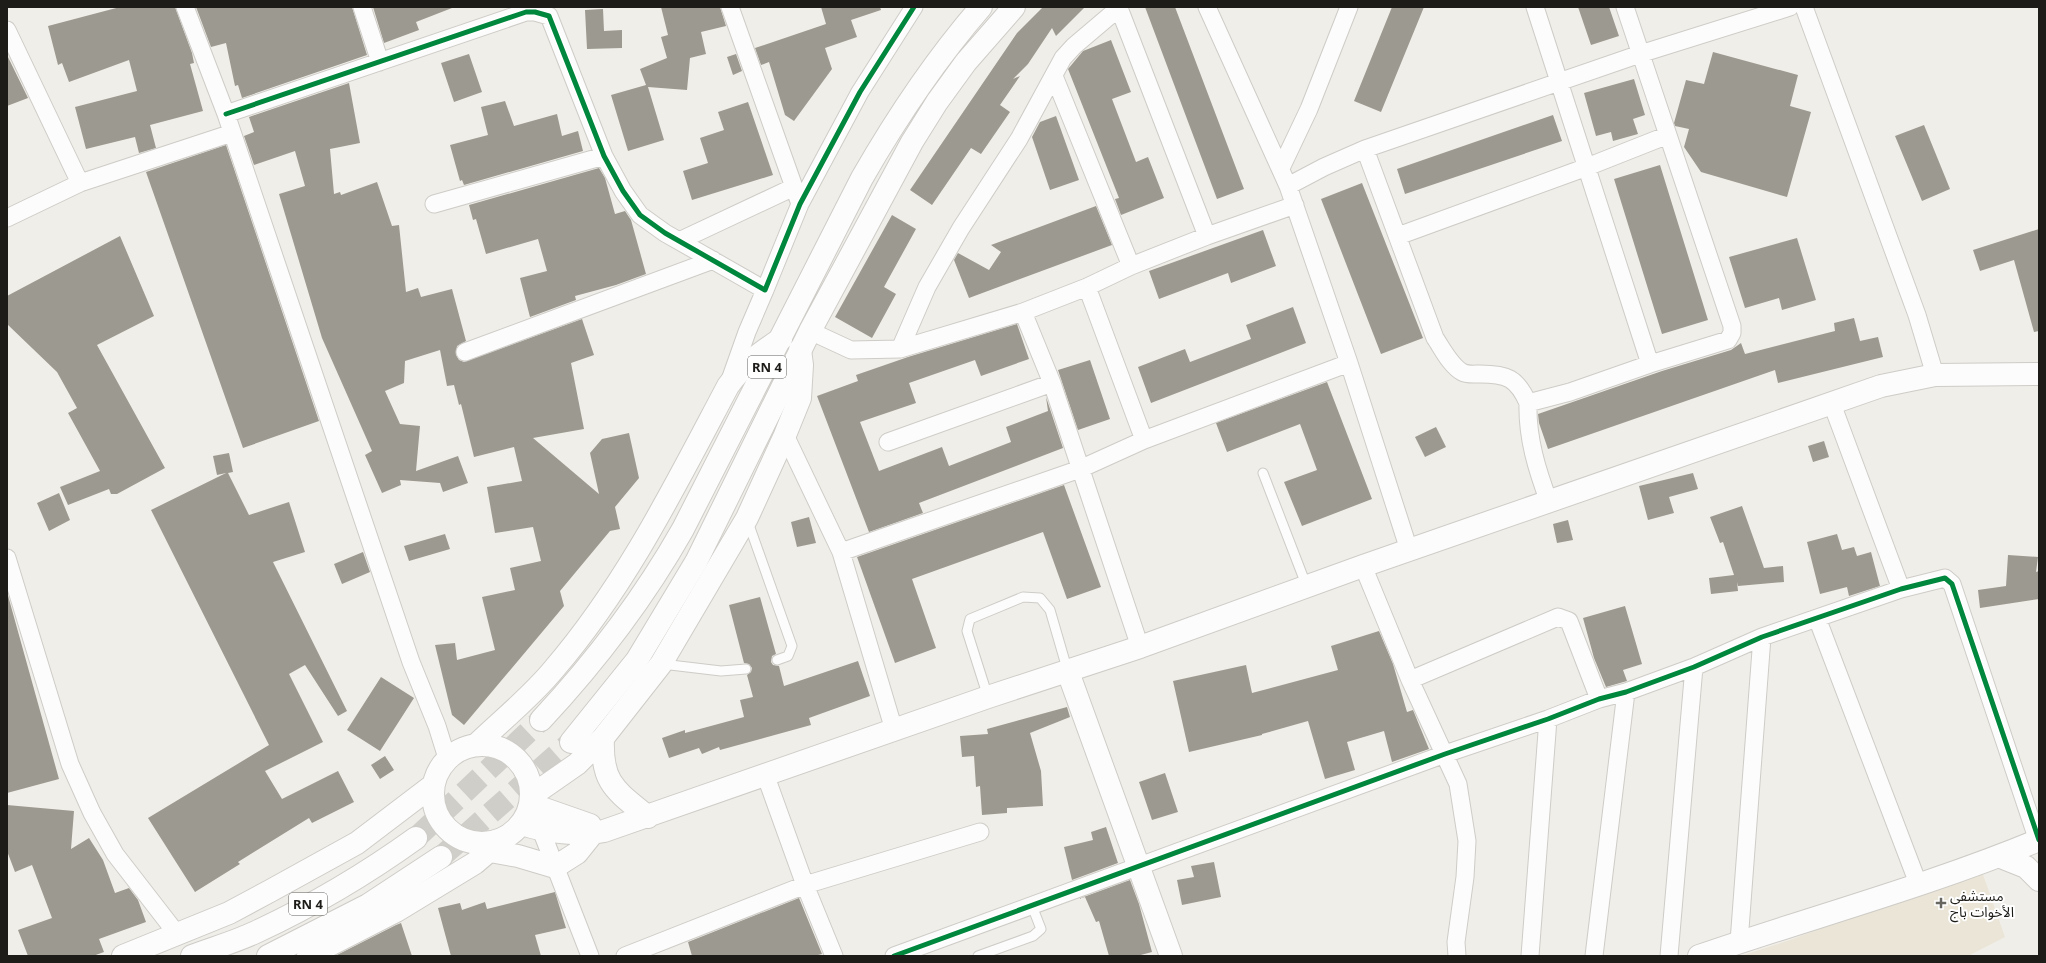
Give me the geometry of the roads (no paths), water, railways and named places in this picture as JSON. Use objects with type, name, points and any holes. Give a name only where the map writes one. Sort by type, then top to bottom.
[{"type":"main road","name":"RN 4","points":[[541,720],[602,650],[636,605],[660,569],[684,529],[862,178],[894,123],[945,49],[981,7]]},
{"type":"main road","name":"RN 4","points":[[571,742],[637,660],[696,562],[800,350],[912,142],[937,102],[966,62],[1014,7]]},
{"type":"main road","points":[[476,745],[554,670],[595,617],[633,560],[728,386],[739,370],[781,339]]},
{"type":"main road","points":[[531,800],[576,764],[603,738],[661,664],[747,518],[785,435],[800,398],[802,372],[800,350]]},
{"type":"main road","points":[[308,956],[396,911],[475,863],[513,833],[531,827],[598,832],[648,816],[988,697],[1068,672],[1140,647],[1363,566],[1881,386],[1935,375],[2039,374]]},
{"type":"main road","points":[[1068,672],[1140,867],[1171,956]]},
{"type":"main road","points":[[603,738],[602,756],[608,779],[617,791],[648,816]]},
{"type":"main road","points":[[531,827],[531,787],[528,776],[516,758],[508,752],[493,746],[476,745],[461,749],[447,758],[438,771],[432,786],[434,807],[437,817],[446,830],[459,839],[474,844],[490,843],[518,856],[555,868],[577,853],[598,832]]},
{"type":"main road","points":[[123,956],[229,913],[357,843],[432,786]]},
{"type":"main road","points":[[531,800],[598,832]]},
{"type":"main road","name":"RN 4","points":[[192,956],[255,933],[354,880],[416,838]]},
{"type":"main road","points":[[1699,956],[1739,942],[1919,886],[2001,857],[2038,841]]},
{"type":"main road","name":"RN 4","points":[[268,956],[368,905],[441,857]]},
{"type":"main road","points":[[2001,857],[2026,867],[2039,880]]},
{"type":"street","points":[[185,7],[226,114],[411,662],[437,726],[447,758]]},
{"type":"street","points":[[362,7],[380,62]]},
{"type":"street","points":[[730,7],[800,204]]},
{"type":"street","points":[[900,348],[927,287],[961,228],[1019,139],[1063,58],[1074,46],[1120,7],[1207,236]]},
{"type":"street","points":[[1207,7],[1288,186],[1349,363],[1409,550]]},
{"type":"street","points":[[1281,168],[1309,109],[1349,7]]},
{"type":"street","points":[[1535,7],[1650,364]]},
{"type":"street","points":[[1528,403],[1570,392],[1650,364],[1728,340],[1732,332],[1729,318],[1625,7]]},
{"type":"street","points":[[1288,186],[1324,167],[1365,149],[1640,54],[1790,7]]},
{"type":"street","points":[[1804,7],[1917,315],[1935,375]]},
{"type":"street","points":[[728,386],[747,332],[800,204],[860,92],[912,8]]},
{"type":"street","points":[[226,114],[380,62],[525,10],[549,16],[604,156],[623,191],[640,215],[679,241],[765,290]]},
{"type":"street","points":[[7,30],[80,183]]},
{"type":"street","points":[[1054,76],[1131,266]]},
{"type":"street","points":[[7,218],[80,183],[232,133]]},
{"type":"street","points":[[1398,236],[1587,167],[1668,135]]},
{"type":"street","points":[[1365,149],[1435,338],[1454,365],[1462,372],[1505,377],[1516,382],[1528,403],[1528,420],[1537,469],[1549,502]]},
{"type":"street","points":[[434,204],[604,156]]},
{"type":"street","points":[[679,241],[794,187]]},
{"type":"street","points":[[810,331],[851,350],[900,348],[1023,312],[1087,287],[1131,266],[1207,236],[1295,205]]},
{"type":"street","points":[[465,352],[713,260]]},
{"type":"street","points":[[1087,287],[1144,440]]},
{"type":"street","points":[[1023,312],[1052,383],[1140,647]]},
{"type":"street","points":[[841,552],[1080,469],[1144,440],[1349,363]]},
{"type":"street","points":[[888,442],[1052,383]]},
{"type":"street","points":[[1832,404],[1901,589]]},
{"type":"street","points":[[785,435],[841,552],[894,730]]},
{"type":"street","points":[[7,558],[70,764],[92,813],[115,854],[177,934]]},
{"type":"street","points":[[1363,566],[1410,680],[1446,754],[1458,784],[1467,841],[1465,877],[1456,942],[1457,956]]},
{"type":"street","points":[[894,956],[1446,754],[1548,719],[1599,699],[1626,692],[1694,667],[1762,636],[1901,589],[1945,578],[1952,584],[2038,841]]},
{"type":"street","points":[[1410,680],[1558,617],[1569,621],[1599,699]]},
{"type":"street","points":[[1817,618],[1919,886]]},
{"type":"street","points":[[1739,942],[1762,636]]},
{"type":"street","points":[[1669,956],[1694,667]]},
{"type":"street","points":[[1594,956],[1626,692]]},
{"type":"street","points":[[1530,956],[1548,719]]},
{"type":"street","points":[[765,774],[805,885],[834,956]]},
{"type":"street","points":[[531,827],[555,868],[590,956]]},
{"type":"street","points":[[625,956],[805,885],[980,832]]},
{"type":"lane","points":[[1263,473],[1307,587]]},
{"type":"lane","points":[[747,518],[792,646],[788,656],[777,660]]},
{"type":"lane","points":[[988,697],[967,631],[970,619],[1023,597],[1040,598],[1050,610],[1068,672]]},
{"type":"lane","points":[[661,664],[721,671],[746,669]]},
{"type":"lane","points":[[978,956],[1033,936],[1042,929],[1032,906]]},
{"type":"tunnel","points":[[416,838],[541,720]]},
{"type":"tunnel","points":[[441,857],[571,742]]},
{"type":"place","name":"مستشفى الأخوات باج","points":[[1941,903]]}]
